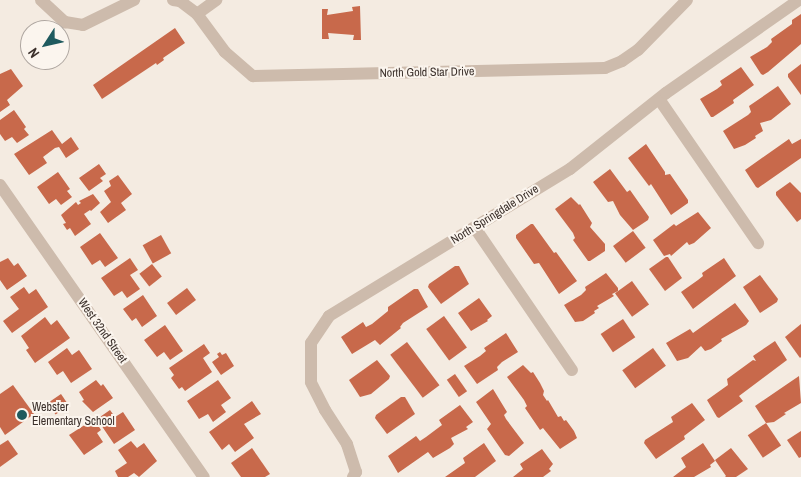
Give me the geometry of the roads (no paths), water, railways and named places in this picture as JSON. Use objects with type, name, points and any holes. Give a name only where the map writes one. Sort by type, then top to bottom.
[{"type":"street","points":[[41,0],[65,22],[84,25],[134,0]]},
{"type":"street","name":"North Gold Star Drive","points":[[173,0],[180,1],[197,14],[225,52],[254,76],[605,68],[622,61],[638,50],[687,0]]},
{"type":"street","points":[[197,14],[216,0]]},
{"type":"street","name":"North Springdale Drive","points":[[353,477],[356,472],[347,444],[325,410],[312,382],[311,343],[329,316],[570,169],[659,99],[799,0]]},
{"type":"street","points":[[659,99],[758,243]]},
{"type":"street","name":"West 32nd Street","points":[[0,185],[204,477]]},
{"type":"street","points":[[475,228],[572,370]]},
{"type":"place","name":"Webster Elementary School","points":[[22,415]]}]
